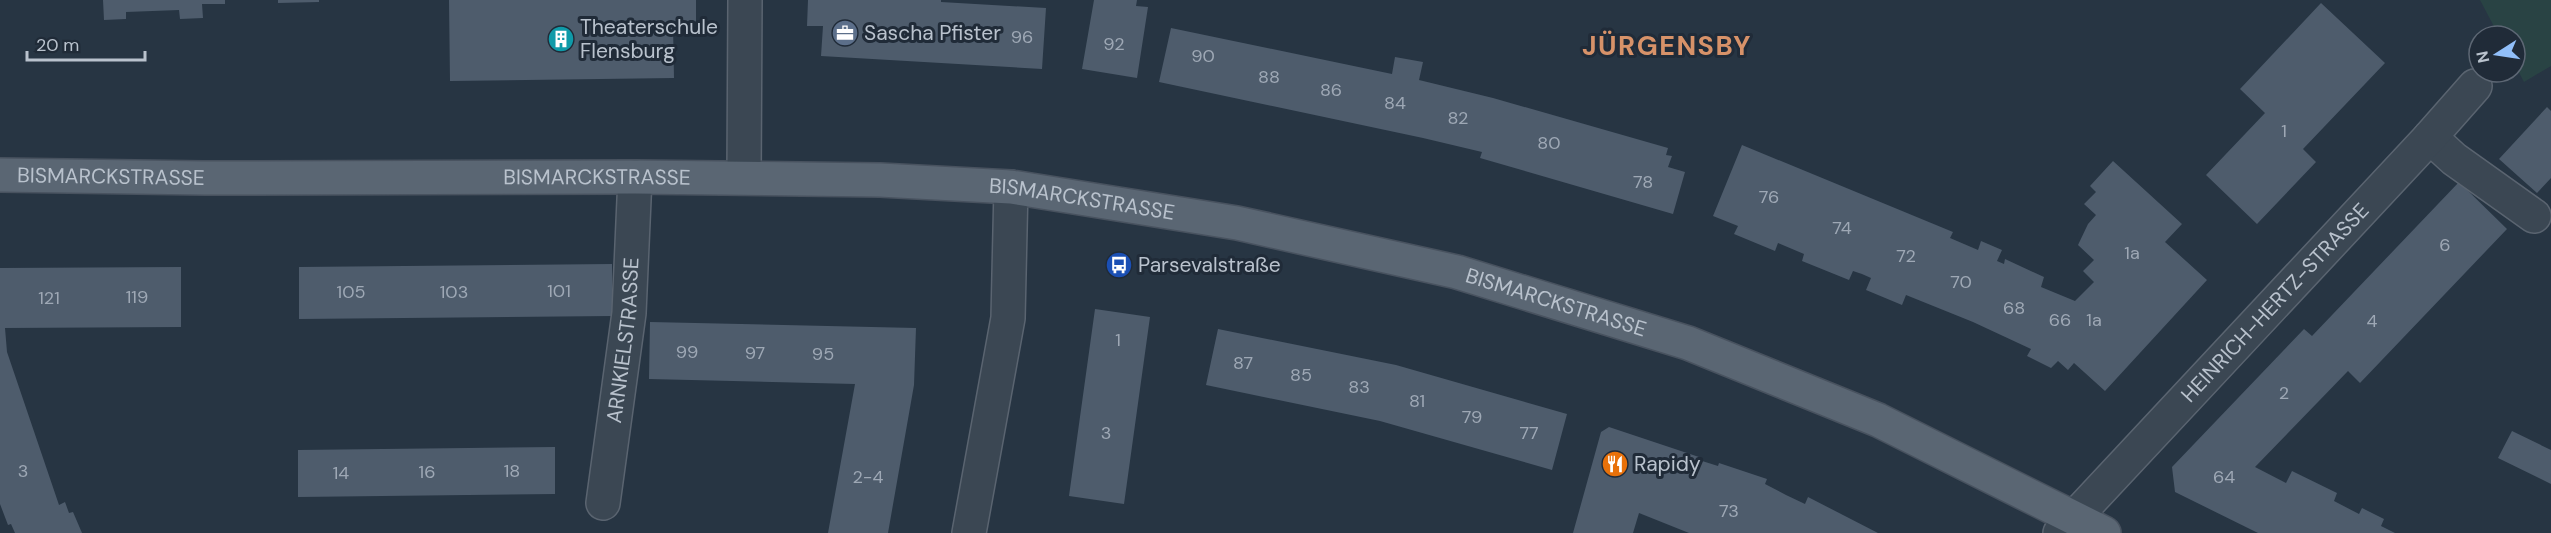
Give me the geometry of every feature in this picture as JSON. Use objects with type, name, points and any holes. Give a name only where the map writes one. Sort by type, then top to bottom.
[{"type":"main road","name":"BISMARCKSTRASSE","points":[[0,175],[204,178],[744,177],[880,180],[1011,187],[1237,223],[1457,272],[1688,343],[1878,420],[2067,525],[2104,533]]},
{"type":"street","points":[[744,177],[745,0]]},
{"type":"street","name":"HEINRICH-HERTZ-STRASSE","points":[[2067,525],[2475,86]]},
{"type":"street","points":[[2430,137],[2454,159],[2534,216]]},
{"type":"street","name":"ARNKIELSTRASSE","points":[[603,503],[629,313],[635,177]]},
{"type":"street","points":[[969,533],[1008,318],[1011,187]]},
{"type":"green space","points":[[2480,0],[2551,0],[2551,66],[2527,80],[2527,24],[2493,24]]},
{"type":"building","points":[[103,0],[225,0],[225,4],[202,4],[203,18],[180,19],[179,10],[126,12],[126,19],[104,20]]},
{"type":"building","points":[[278,0],[319,0],[319,2],[278,3]]},
{"type":"building","name":"Theaterschule Flensburg","points":[[449,0],[696,0],[696,25],[673,25],[674,78],[450,81]]},
{"type":"building","points":[[808,0],[941,0],[941,2],[1046,8],[1042,69],[821,56],[823,26],[807,26]]},
{"type":"building","points":[[1094,0],[1137,0],[1136,6],[1148,7],[1137,78],[1082,69]]},
{"type":"building","points":[[2321,3],[2385,63],[2303,149],[2316,162],[2257,224],[2206,175],[2265,113],[2240,89]]},
{"type":"building","points":[[1171,28],[1392,74],[1395,57],[1423,62],[1419,80],[1493,98],[1668,148],[1666,155],[1672,156],[1668,167],[1685,172],[1673,214],[1480,158],[1482,152],[1159,82]]},
{"type":"building","points":[[2547,107],[2551,111],[2551,178],[2537,193],[2499,159]]},
{"type":"building","points":[[1742,145],[1953,232],[1950,238],[1978,250],[1981,241],[2002,250],[1997,261],[2004,264],[2005,259],[2044,277],[2041,287],[2075,301],[2094,282],[2083,271],[2094,260],[2078,245],[2088,224],[2096,215],[2084,204],[2096,192],[2090,186],[2113,161],[2182,224],[2165,242],[2207,280],[2105,391],[2074,363],[2068,370],[2058,361],[2051,368],[2027,356],[2031,349],[1973,322],[1906,295],[1902,305],[1866,290],[1871,278],[1862,274],[1853,271],[1849,280],[1802,261],[1804,254],[1778,243],[1775,251],[1734,234],[1738,226],[1713,216]]},
{"type":"building","points":[[2459,182],[2507,229],[2360,383],[2348,371],[2255,467],[2286,483],[2292,471],[2337,493],[2334,501],[2359,514],[2362,508],[2384,519],[2381,526],[2395,533],[2258,533],[2175,492],[2172,467],[2304,329],[2312,336]]},
{"type":"building","points":[[612,264],[612,316],[299,319],[299,267]]},
{"type":"building","points":[[181,267],[181,327],[5,328],[7,352],[59,505],[65,502],[69,513],[73,512],[82,533],[15,533],[11,524],[8,525],[0,504],[0,268]]},
{"type":"building","points":[[1095,309],[1150,317],[1124,504],[1069,496]]},
{"type":"building","points":[[650,322],[916,328],[914,385],[888,533],[828,533],[855,384],[649,379]]},
{"type":"building","points":[[1218,329],[1396,365],[1567,414],[1552,470],[1380,421],[1206,385]]},
{"type":"building","points":[[1609,427],[1699,457],[1699,460],[1718,466],[1719,463],[1767,479],[1765,484],[1786,495],[1805,504],[1808,497],[1878,533],[1689,533],[1639,513],[1633,533],[1573,533],[1601,432]]},
{"type":"building","points":[[2512,431],[2551,450],[2551,484],[2498,458]]},
{"type":"building","points":[[555,447],[555,494],[298,497],[298,450]]},
{"type":"place","name":"Sascha Pfister","points":[[845,33]]},
{"type":"place","name":"Theaterschule Flensburg","points":[[561,39]]},
{"type":"place","name":"Parsevalstraße","points":[[1119,265]]},
{"type":"place","name":"Rapidy","points":[[1615,464]]},
{"type":"district","name":"JÜRGENSBY","points":[[1667,45]]}]
